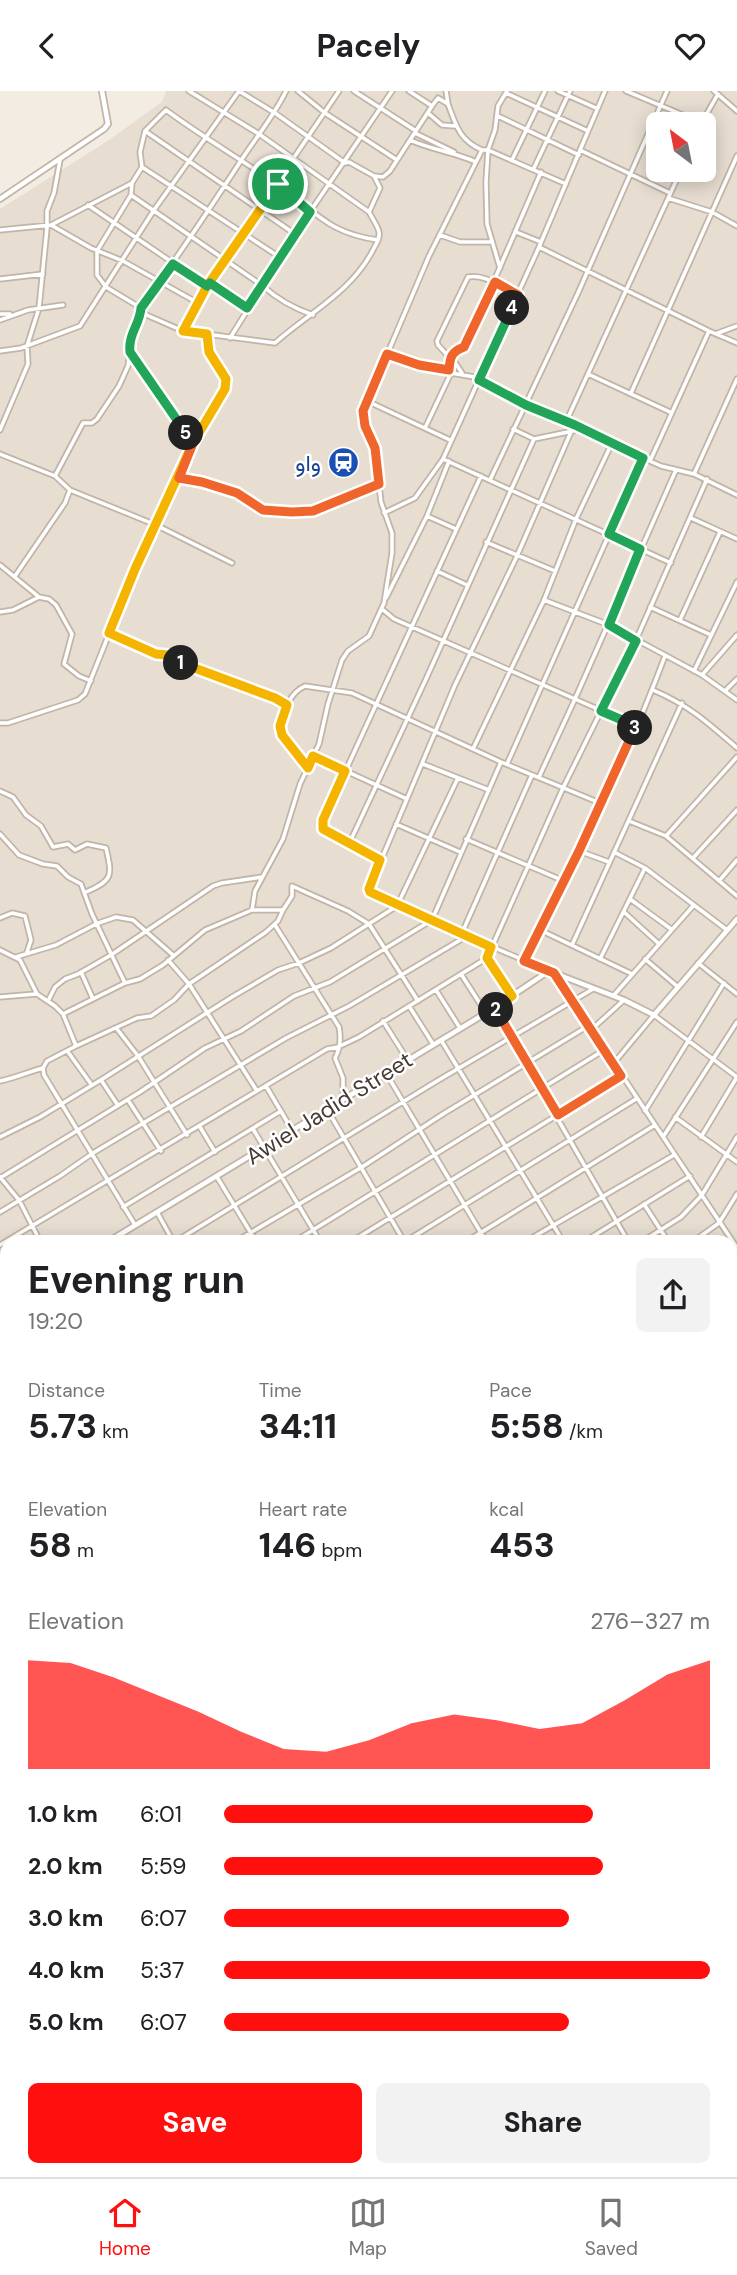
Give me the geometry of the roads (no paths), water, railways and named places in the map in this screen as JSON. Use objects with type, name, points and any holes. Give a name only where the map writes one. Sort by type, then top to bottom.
[{"type":"street","points":[[0,199],[104,129],[107,124],[102,91]]},
{"type":"street","points":[[188,91],[258,134],[369,212],[379,232],[378,240],[366,263],[353,279],[313,315],[275,343],[183,331],[141,311],[106,287],[96,275],[97,251],[131,195],[132,183],[142,167],[140,152],[145,131],[166,110],[204,138],[278,184],[310,212],[347,233],[378,240]]},
{"type":"street","points":[[0,351],[27,346],[80,326],[154,210],[239,91],[345,163],[349,162],[374,176],[383,177],[438,98],[448,104]]},
{"type":"street","points":[[55,476],[83,423],[92,423],[97,419],[119,386],[128,366],[129,342],[141,311],[258,134],[275,113],[286,91]]},
{"type":"street","points":[[298,91],[325,113],[397,160]]},
{"type":"street","points":[[183,331],[209,285],[339,91]]},
{"type":"street","points":[[354,91],[416,132],[476,162]]},
{"type":"street","points":[[230,338],[247,308],[392,91]]},
{"type":"street","points":[[409,91],[432,106]]},
{"type":"street","points":[[446,91],[455,126],[474,147],[488,150],[566,184]]},
{"type":"street","points":[[512,160],[545,91]]},
{"type":"street","points":[[558,91],[569,93],[596,108]]},
{"type":"street","points":[[384,513],[415,498],[443,459],[518,295],[605,91]]},
{"type":"street","points":[[625,91],[674,112]]},
{"type":"street","points":[[490,480],[588,271],[667,91]]},
{"type":"street","points":[[500,268],[487,224],[485,203],[488,150],[498,116],[498,106],[507,92],[588,131]]},
{"type":"street","points":[[707,112],[716,92],[737,111]]},
{"type":"street","points":[[534,169],[569,93]]},
{"type":"street","points":[[428,113],[442,125],[455,126]]},
{"type":"street","points":[[498,116],[526,131],[630,174],[669,196],[712,212],[737,226]]},
{"type":"street","points":[[145,131],[296,234]]},
{"type":"street","points":[[410,140],[429,149],[456,153]]},
{"type":"street","points":[[384,603],[392,533],[384,513],[375,448],[363,420],[367,401],[439,235],[482,150]]},
{"type":"street","points":[[631,393],[735,167],[737,156]]},
{"type":"street","points":[[0,430],[27,364],[27,346],[39,308],[49,225],[47,211],[54,193],[60,160]]},
{"type":"street","points":[[142,167],[281,258]]},
{"type":"street","points":[[425,428],[450,372],[449,358],[455,350],[464,347],[495,282],[541,172]]},
{"type":"street","points":[[369,212],[380,188],[374,176]]},
{"type":"street","points":[[566,422],[675,182]]},
{"type":"street","points":[[0,230],[49,225],[132,183]]},
{"type":"street","points":[[131,195],[263,286],[275,298],[313,315]]},
{"type":"street","points":[[88,205],[173,264],[247,308]]},
{"type":"street","points":[[49,225],[97,251],[123,261],[199,303]]},
{"type":"street","points":[[516,232],[625,291],[737,343]]},
{"type":"street","points":[[439,235],[460,242],[492,242]]},
{"type":"street","points":[[0,279],[43,274]]},
{"type":"street","points":[[462,373],[437,341],[466,279],[472,276],[495,282],[518,295]]},
{"type":"street","points":[[0,314],[63,305]]},
{"type":"street","points":[[0,320],[12,314]]},
{"type":"street","points":[[716,334],[737,326]]},
{"type":"street","points":[[650,461],[709,331]]},
{"type":"street","points":[[0,723],[70,704],[85,694],[135,569],[203,423],[217,405],[226,379],[209,352],[207,334]]},
{"type":"street","points":[[130,352],[193,443]]},
{"type":"street","points":[[387,354],[419,365],[479,379],[526,405],[643,458],[707,479],[737,495]]},
{"type":"street","points":[[588,375],[670,412]]},
{"type":"street","points":[[694,474],[737,379]]},
{"type":"street","points":[[367,401],[450,440]]},
{"type":"street","points":[[575,425],[471,652],[369,891],[491,947],[624,1000],[654,1015],[737,1077],[701,1137]]},
{"type":"street","points":[[513,429],[534,439],[572,431]]},
{"type":"street","points":[[349,844],[534,439]]},
{"type":"street","points":[[473,749],[544,600],[576,519],[612,443]]},
{"type":"street","points":[[0,454],[55,476],[70,491],[156,525],[232,563]]},
{"type":"street","points":[[507,764],[643,458]]},
{"type":"street","points":[[443,459],[671,563]]},
{"type":"street","points":[[252,910],[255,891],[283,839],[300,784],[313,756],[344,656],[369,636],[427,516],[449,461]]},
{"type":"street","points":[[539,778],[676,470]]},
{"type":"street","points":[[380,860],[327,832],[322,825],[481,476]]},
{"type":"street","points":[[179,478],[237,493],[263,510],[292,512],[313,511],[379,484]]},
{"type":"street","points":[[18,1235],[327,1049],[338,1047],[487,958],[563,788],[636,641],[707,479]]},
{"type":"street","points":[[15,576],[65,503],[70,491]]},
{"type":"street","points":[[427,516],[456,529]]},
{"type":"street","points":[[691,518],[737,538]]},
{"type":"street","points":[[680,620],[720,532]]},
{"type":"street","points":[[486,543],[556,571]]},
{"type":"street","points":[[0,565],[39,597],[49,599],[56,605],[72,633],[64,664],[79,676],[91,681]]},
{"type":"street","points":[[437,570],[467,585]]},
{"type":"street","points":[[694,671],[737,582]]},
{"type":"street","points":[[732,593],[737,596]]},
{"type":"street","points":[[0,612],[13,610],[39,597]]},
{"type":"street","points":[[544,600],[609,625],[702,675],[737,700]]},
{"type":"street","points":[[650,607],[711,635]]},
{"type":"street","points":[[382,608],[394,619],[636,726]]},
{"type":"street","points":[[109,633],[287,705]]},
{"type":"street","points":[[702,675],[737,635]]},
{"type":"street","points":[[524,961],[579,851],[665,656]]},
{"type":"street","points":[[726,691],[737,679]]},
{"type":"street","points":[[308,768],[282,735],[280,726],[294,692],[302,686],[352,693],[501,762],[600,803]]},
{"type":"street","points":[[652,690],[681,703],[737,747]]},
{"type":"street","points":[[572,946],[681,703]]},
{"type":"street","points":[[313,756],[407,799]]},
{"type":"street","points":[[666,836],[737,757]]},
{"type":"street","points":[[36,1235],[19,1200],[0,1177],[294,996],[330,982],[432,920],[501,762]]},
{"type":"street","points":[[423,764],[489,790]]},
{"type":"street","points":[[0,1212],[93,1153],[286,1038],[332,1015],[464,934],[532,775]]},
{"type":"street","points":[[0,1137],[101,1080],[278,970],[331,947],[397,906],[458,778]]},
{"type":"street","points":[[0,791],[13,797],[26,815],[41,827],[53,847],[68,844],[75,850],[87,844],[106,848],[111,864],[107,878],[101,885],[86,892]]},
{"type":"street","points":[[693,859],[737,810]]},
{"type":"street","points":[[629,821],[666,836],[737,896]]},
{"type":"street","points":[[396,824],[460,852]]},
{"type":"street","points":[[0,834],[19,855],[43,865],[57,866],[68,877],[81,884],[96,924],[125,983]]},
{"type":"street","points":[[466,839],[564,881]]},
{"type":"street","points":[[579,851],[610,862]]},
{"type":"street","points":[[614,852],[645,868],[727,930]]},
{"type":"street","points":[[719,881],[737,860]]},
{"type":"street","points":[[600,959],[645,868]]},
{"type":"street","points":[[48,1001],[58,984],[111,955],[213,886],[263,877]]},
{"type":"street","points":[[135,1225],[44,1075],[43,1068],[47,1061],[137,1018],[151,1016],[174,1000],[188,984],[275,925],[292,897],[292,886],[348,911],[369,924],[418,1001]]},
{"type":"street","points":[[630,899],[672,929]]},
{"type":"street","points":[[613,996],[694,905]]},
{"type":"street","points":[[63,1014],[125,983],[140,979],[205,929],[252,910],[284,910]]},
{"type":"street","points":[[624,912],[659,944]]},
{"type":"street","points":[[0,918],[12,913],[25,916],[31,940],[27,952]]},
{"type":"street","points":[[16,957],[57,945],[96,924],[116,917],[124,917],[148,931],[174,955]]},
{"type":"street","points":[[613,1063],[737,919]]},
{"type":"street","points":[[275,925],[332,1015],[341,1035],[335,1058],[343,1078],[343,1099]]},
{"type":"street","points":[[540,930],[632,974]]},
{"type":"street","points":[[0,950],[21,962],[37,994],[63,1014],[76,1046]]},
{"type":"street","points":[[2,958],[7,955]]},
{"type":"street","points":[[487,958],[512,996]]},
{"type":"street","points":[[645,959],[678,987]]},
{"type":"street","points":[[168,960],[208,1013],[257,1091]]},
{"type":"street","points":[[698,963],[737,994]]},
{"type":"street","points":[[81,972],[93,999]]},
{"type":"street","points":[[551,972],[727,1235]]},
{"type":"street","name":"Awiel Jadid Street","points":[[119,1235],[551,972]]},
{"type":"street","points":[[461,974],[486,1013]]},
{"type":"street","points":[[645,1111],[724,983]]},
{"type":"street","points":[[185,1235],[593,989]]},
{"type":"street","points":[[436,990],[460,1028]]},
{"type":"street","points":[[0,997],[37,994]]},
{"type":"street","points":[[245,1235],[589,1028],[624,1000]]},
{"type":"street","points":[[409,1006],[433,1044]]},
{"type":"street","points":[[495,1008],[625,1235]]},
{"type":"street","points":[[383,1021],[407,1059]]},
{"type":"street","points":[[663,1137],[737,1021]]},
{"type":"street","points":[[117,1029],[138,1056],[187,1135]]},
{"type":"street","points":[[441,1040],[560,1235]]},
{"type":"street","points":[[306,1235],[604,1050]]},
{"type":"street","points":[[68,1052],[92,1085]]},
{"type":"street","points":[[0,1081],[16,1079],[29,1071],[43,1068]]},
{"type":"street","points":[[385,1072],[483,1235]]},
{"type":"street","points":[[362,1235],[621,1076]]},
{"type":"street","points":[[101,1080],[118,1105]]},
{"type":"street","points":[[266,1086],[292,1130]]},
{"type":"street","points":[[127,1099],[161,1151]]},
{"type":"street","points":[[416,1235],[636,1099]]},
{"type":"street","points":[[327,1109],[400,1235]]},
{"type":"street","points":[[123,1207],[281,1111]]},
{"type":"street","points":[[676,1117],[737,1162]]},
{"type":"street","points":[[476,1235],[655,1125]]},
{"type":"street","points":[[200,1127],[215,1152]]},
{"type":"street","points":[[253,1129],[317,1235]]},
{"type":"street","points":[[651,1235],[681,1217],[702,1195],[737,1137]]},
{"type":"street","points":[[536,1235],[674,1154]]},
{"type":"street","points":[[595,1235],[690,1176]]},
{"type":"street","points":[[217,1177],[252,1235]]},
{"type":"street","points":[[702,1235],[719,1223],[737,1194]]},
{"type":"street","points":[[644,1205],[664,1235]]},
{"type":"street","points":[[157,1212],[170,1235]]},
{"type":"place","name":"واو","points":[[344,463]]}]
